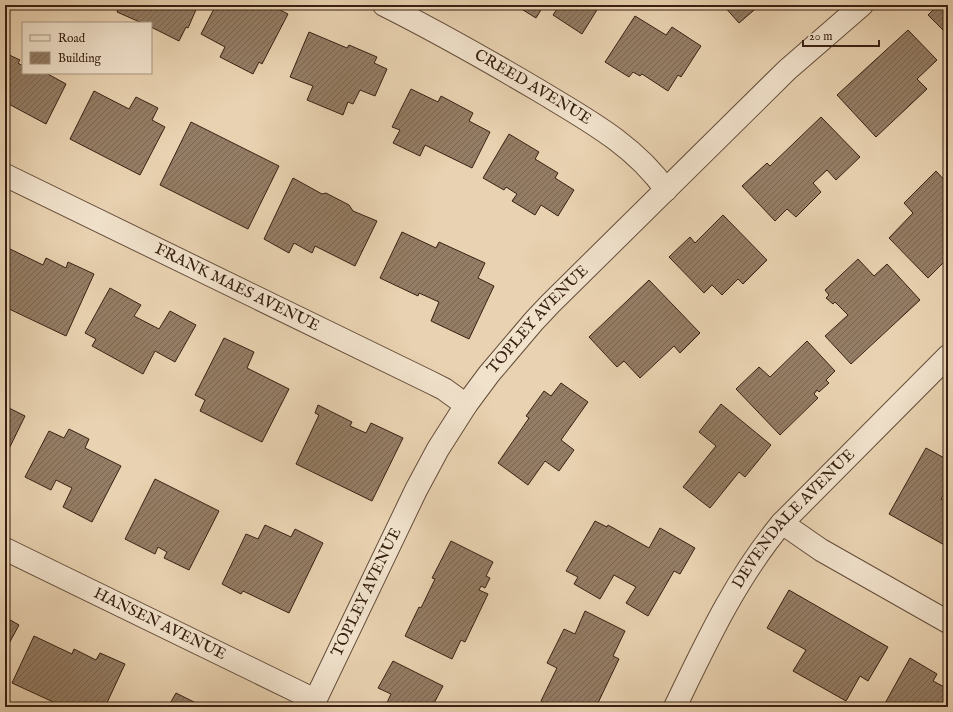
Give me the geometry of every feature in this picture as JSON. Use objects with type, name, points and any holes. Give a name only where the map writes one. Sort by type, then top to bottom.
[{"type":"street","name":"CREED AVENUE","points":[[384,5],[479,56],[595,126],[632,152],[656,176],[666,190]]},
{"type":"street","name":"TOPLEY AVENUE","points":[[313,704],[438,449],[466,405],[489,374],[534,321],[787,70],[862,5]]},
{"type":"street","name":"FRANK MAES AVENUE","points":[[5,175],[430,382],[444,389],[466,405]]},
{"type":"street","name":"DEVENDALE AVENUE","points":[[675,707],[729,600],[755,558],[782,523],[948,356]]},
{"type":"street","points":[[782,523],[821,550],[948,622]]},
{"type":"street","name":"HANSEN AVENUE","points":[[5,549],[313,704]]},
{"type":"building","points":[[120,5],[198,5],[188,28],[186,27],[179,41],[152,28],[152,22],[140,22],[117,12]]},
{"type":"building","points":[[216,5],[234,5],[245,10],[248,5],[270,5],[288,14],[262,64],[259,62],[253,74],[220,57],[225,47],[201,34]]},
{"type":"building","points":[[515,5],[544,5],[536,18]]},
{"type":"building","points":[[550,5],[600,5],[582,34],[553,15],[557,9]]},
{"type":"building","points":[[723,5],[760,5],[739,23]]},
{"type":"building","points":[[938,5],[948,5],[948,35],[928,15]]},
{"type":"building","points":[[635,16],[666,35],[672,27],[701,46],[681,77],[678,75],[668,91],[642,74],[640,76],[633,72],[629,77],[605,62]]},
{"type":"building","points":[[908,30],[937,60],[917,79],[927,89],[876,137],[837,95]]},
{"type":"building","points":[[309,32],[347,48],[349,45],[377,57],[374,63],[387,69],[375,96],[360,90],[353,104],[348,102],[343,115],[307,100],[313,86],[290,77]]},
{"type":"building","points":[[5,53],[20,60],[18,63],[22,65],[22,74],[48,74],[66,84],[46,124],[5,102]]},
{"type":"building","points":[[411,89],[438,102],[441,96],[473,113],[469,121],[490,132],[472,168],[425,145],[420,156],[393,143],[400,130],[392,127]]},
{"type":"building","points":[[94,91],[129,109],[136,97],[158,108],[152,120],[165,127],[140,175],[70,139]]},
{"type":"building","points":[[821,117],[860,157],[836,180],[827,170],[813,183],[821,192],[796,217],[787,209],[775,221],[742,186],[767,163],[770,166]]},
{"type":"building","points":[[191,122],[279,166],[248,229],[160,185]]},
{"type":"building","points":[[509,134],[539,152],[535,159],[558,173],[555,178],[574,190],[558,216],[541,205],[535,215],[512,201],[517,194],[506,187],[504,190],[483,178]]},
{"type":"building","points":[[936,171],[948,184],[948,258],[928,278],[889,238],[913,213],[904,203]]},
{"type":"building","points":[[293,178],[322,194],[326,193],[349,205],[353,211],[377,221],[355,266],[315,246],[312,253],[294,243],[289,253],[264,239]]},
{"type":"building","points":[[723,215],[767,260],[743,284],[738,279],[722,295],[712,285],[704,293],[669,257],[690,237],[695,243]]},
{"type":"building","points":[[402,232],[436,248],[439,242],[485,263],[478,278],[494,286],[469,339],[431,321],[439,302],[419,293],[418,296],[380,278]]},
{"type":"building","points":[[6,247],[43,265],[46,258],[66,268],[68,262],[94,274],[66,336],[5,307]]},
{"type":"building","points":[[858,259],[874,276],[887,264],[920,300],[851,364],[825,336],[848,315],[835,302],[833,304],[826,298],[829,295],[825,290]]},
{"type":"building","points":[[649,280],[700,333],[680,353],[674,346],[640,378],[624,361],[617,367],[589,337]]},
{"type":"building","points":[[110,288],[141,305],[134,316],[159,329],[170,311],[196,325],[175,362],[155,351],[143,374],[92,346],[96,339],[85,333]]},
{"type":"building","points":[[224,338],[254,352],[247,368],[289,389],[262,442],[200,411],[205,400],[195,395]]},
{"type":"building","points":[[807,341],[835,371],[826,380],[829,383],[819,392],[817,390],[814,394],[818,398],[780,435],[736,389],[759,367],[770,377]]},
{"type":"building","points":[[561,383],[588,402],[561,440],[574,450],[559,471],[545,461],[528,485],[498,463],[529,418],[526,416],[544,391],[551,396]]},
{"type":"building","points":[[721,404],[771,445],[745,477],[739,472],[710,508],[683,487],[716,446],[699,432]]},
{"type":"building","points":[[318,405],[352,422],[350,426],[366,433],[371,423],[403,438],[372,501],[296,464],[319,415],[315,413]]},
{"type":"building","points":[[5,406],[25,416],[5,457]]},
{"type":"building","points":[[69,429],[89,439],[85,448],[121,466],[92,522],[63,507],[72,488],[56,480],[51,490],[25,477],[49,431],[64,438]]},
{"type":"building","points":[[926,448],[948,460],[948,487],[941,499],[948,503],[948,547],[889,514]]},
{"type":"building","points":[[155,479],[219,511],[189,570],[164,558],[167,552],[158,547],[155,554],[125,539]]},
{"type":"building","points":[[595,521],[607,527],[608,525],[649,548],[660,528],[695,548],[680,574],[674,571],[648,616],[626,603],[636,587],[614,575],[600,599],[574,584],[578,577],[566,571]]},
{"type":"building","points":[[265,525],[291,537],[295,529],[323,543],[289,613],[243,591],[241,594],[222,584],[246,534],[258,539]]},
{"type":"building","points":[[451,541],[493,562],[486,576],[490,578],[485,588],[481,586],[479,590],[488,594],[465,642],[461,640],[452,659],[405,636],[419,607],[421,608],[435,579],[432,578]]},
{"type":"building","points":[[789,590],[888,647],[868,681],[860,676],[846,701],[793,671],[806,650],[767,628]]},
{"type":"building","points":[[585,611],[625,631],[613,656],[619,659],[596,707],[553,707],[541,701],[557,668],[547,663],[564,629],[575,634]]},
{"type":"building","points":[[5,617],[19,625],[5,651]]},
{"type":"building","points":[[34,636],[72,654],[74,649],[96,660],[100,653],[125,664],[105,707],[64,707],[12,683]]},
{"type":"building","points":[[910,658],[937,674],[933,681],[948,689],[948,707],[883,707]]},
{"type":"building","points":[[393,661],[443,686],[432,707],[385,707],[391,694],[378,688]]},
{"type":"building","points":[[176,693],[204,707],[168,707]]}]
